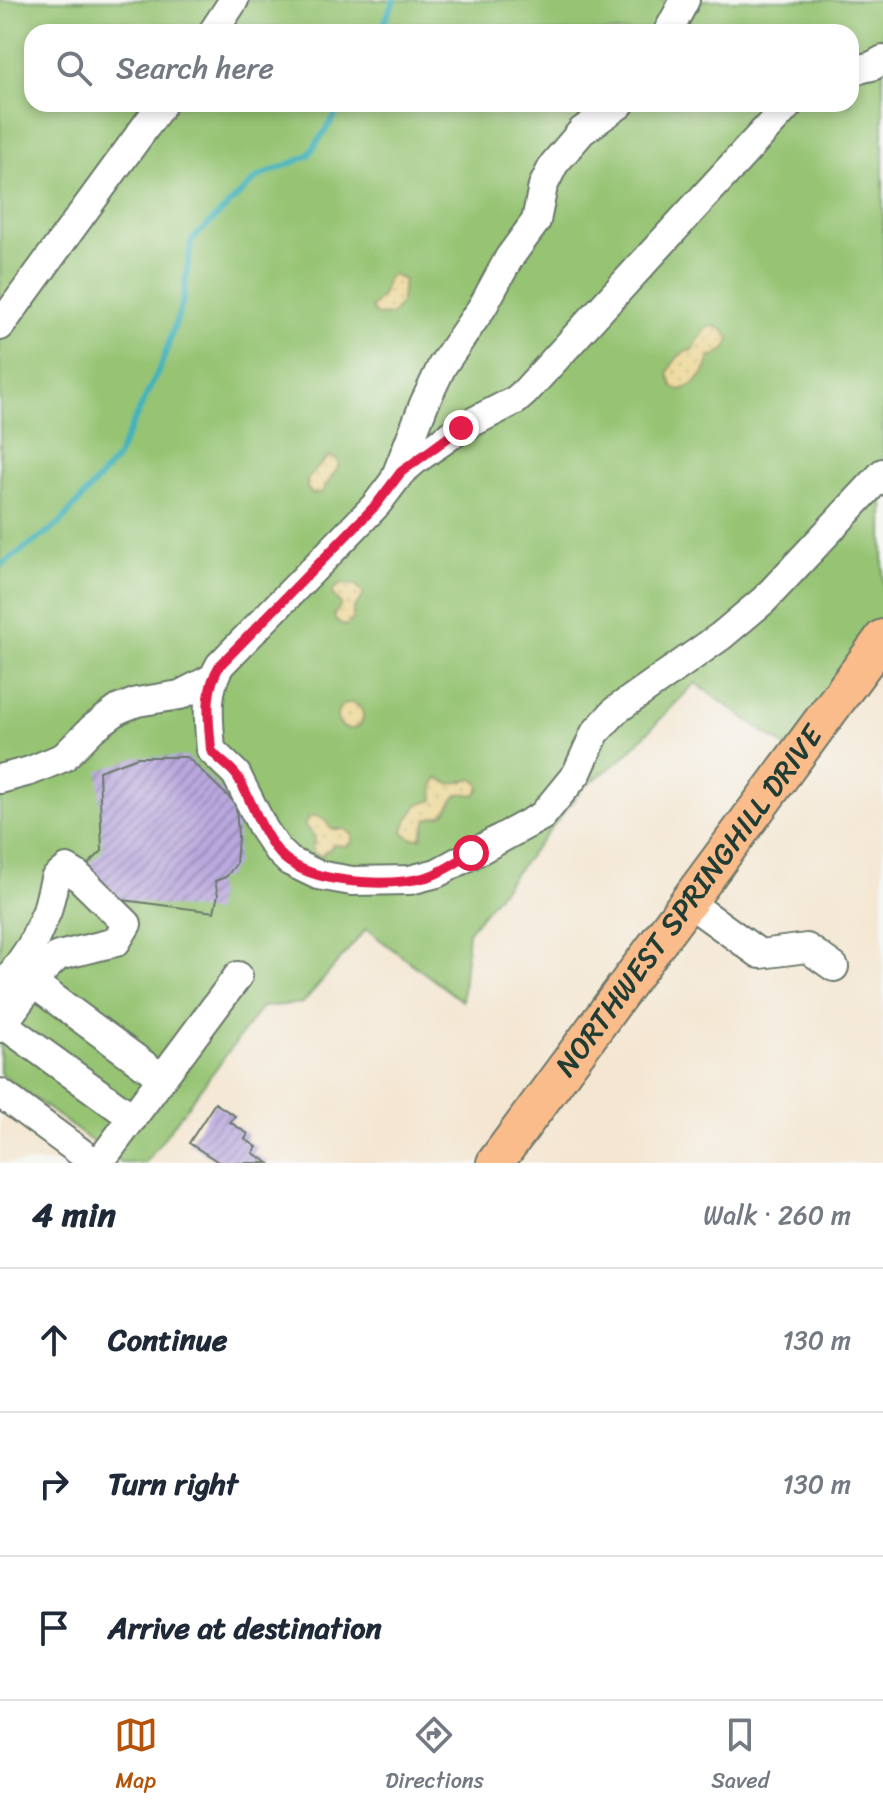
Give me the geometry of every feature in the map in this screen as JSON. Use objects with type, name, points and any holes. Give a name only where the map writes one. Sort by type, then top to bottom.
[{"type":"main road","name":"NORTHWEST SPRINGHILL DRIVE","points":[[495,1163],[883,638]]},
{"type":"street","points":[[218,24],[234,0]]},
{"type":"street","points":[[672,24],[685,0]]},
{"type":"street","points":[[859,69],[883,60]]},
{"type":"street","points":[[0,326],[156,112]]},
{"type":"street","points":[[393,485],[419,414],[442,366],[488,299],[509,258],[536,221],[543,186],[554,164],[573,139],[609,112]]},
{"type":"street","points":[[782,112],[525,392],[437,444],[401,472],[393,485],[220,665],[211,679],[207,700],[211,750],[236,774],[264,830],[283,856],[309,871],[340,879],[392,881],[426,877],[542,816],[577,773],[595,733],[616,710],[754,609],[883,473]]},
{"type":"street","points":[[0,779],[64,757],[93,728],[119,709],[137,702],[180,695],[211,679]]},
{"type":"street","points":[[688,902],[760,954],[807,948],[834,967]]},
{"type":"street","points":[[0,992],[17,965]]},
{"type":"street","points":[[17,965],[2,1026],[133,1118]]},
{"type":"street","points":[[17,965],[162,1078]]},
{"type":"street","points":[[0,1093],[97,1163],[238,976]]},
{"type":"green space","points":[[0,0],[883,0],[883,623],[790,750],[695,683],[622,759],[584,787],[468,932],[462,1001],[366,929],[303,1003],[262,1007],[145,1163],[121,1163],[0,1073]]},
{"type":"sand","points":[[392,274],[404,280],[401,302],[392,315],[377,316],[371,308],[383,294],[387,278]]},
{"type":"sand","points":[[715,326],[730,339],[726,349],[709,359],[694,384],[684,389],[673,388],[668,373],[674,361],[692,350],[706,328]]},
{"type":"sand","points":[[331,456],[338,460],[338,468],[321,493],[312,494],[307,488],[307,480]]},
{"type":"sand","points":[[342,584],[356,585],[364,595],[353,609],[353,620],[345,626],[335,620],[334,615],[341,604],[332,594]]},
{"type":"sand","points":[[350,703],[359,707],[363,716],[359,725],[350,729],[341,725],[337,716],[341,707]]},
{"type":"sand","points":[[438,778],[450,784],[473,779],[480,788],[475,795],[461,793],[455,797],[444,814],[427,819],[421,838],[411,838],[403,832],[405,824],[417,805],[434,800],[433,786]]},
{"type":"sand","points":[[309,817],[324,819],[331,829],[344,829],[352,834],[352,843],[334,845],[321,856],[314,853],[315,837],[304,825]]},
{"type":"building","points":[[138,757],[187,757],[236,804],[236,864],[226,877],[215,881],[218,895],[214,912],[100,897],[77,875],[102,851],[99,771]]},
{"type":"building","points":[[215,1103],[235,1116],[230,1122],[248,1134],[245,1139],[257,1147],[253,1153],[269,1163],[220,1163],[189,1143]]},
{"type":"waterway","points":[[384,24],[394,0]]},
{"type":"waterway","points":[[0,566],[59,524],[116,459],[162,363],[183,301],[191,241],[258,177],[308,156],[338,112]]},
{"type":"route","points":[[461,428],[401,472],[376,505],[220,665],[211,679],[207,700],[211,750],[236,774],[264,830],[289,861],[318,875],[352,881],[392,881],[426,877],[471,853]]}]
